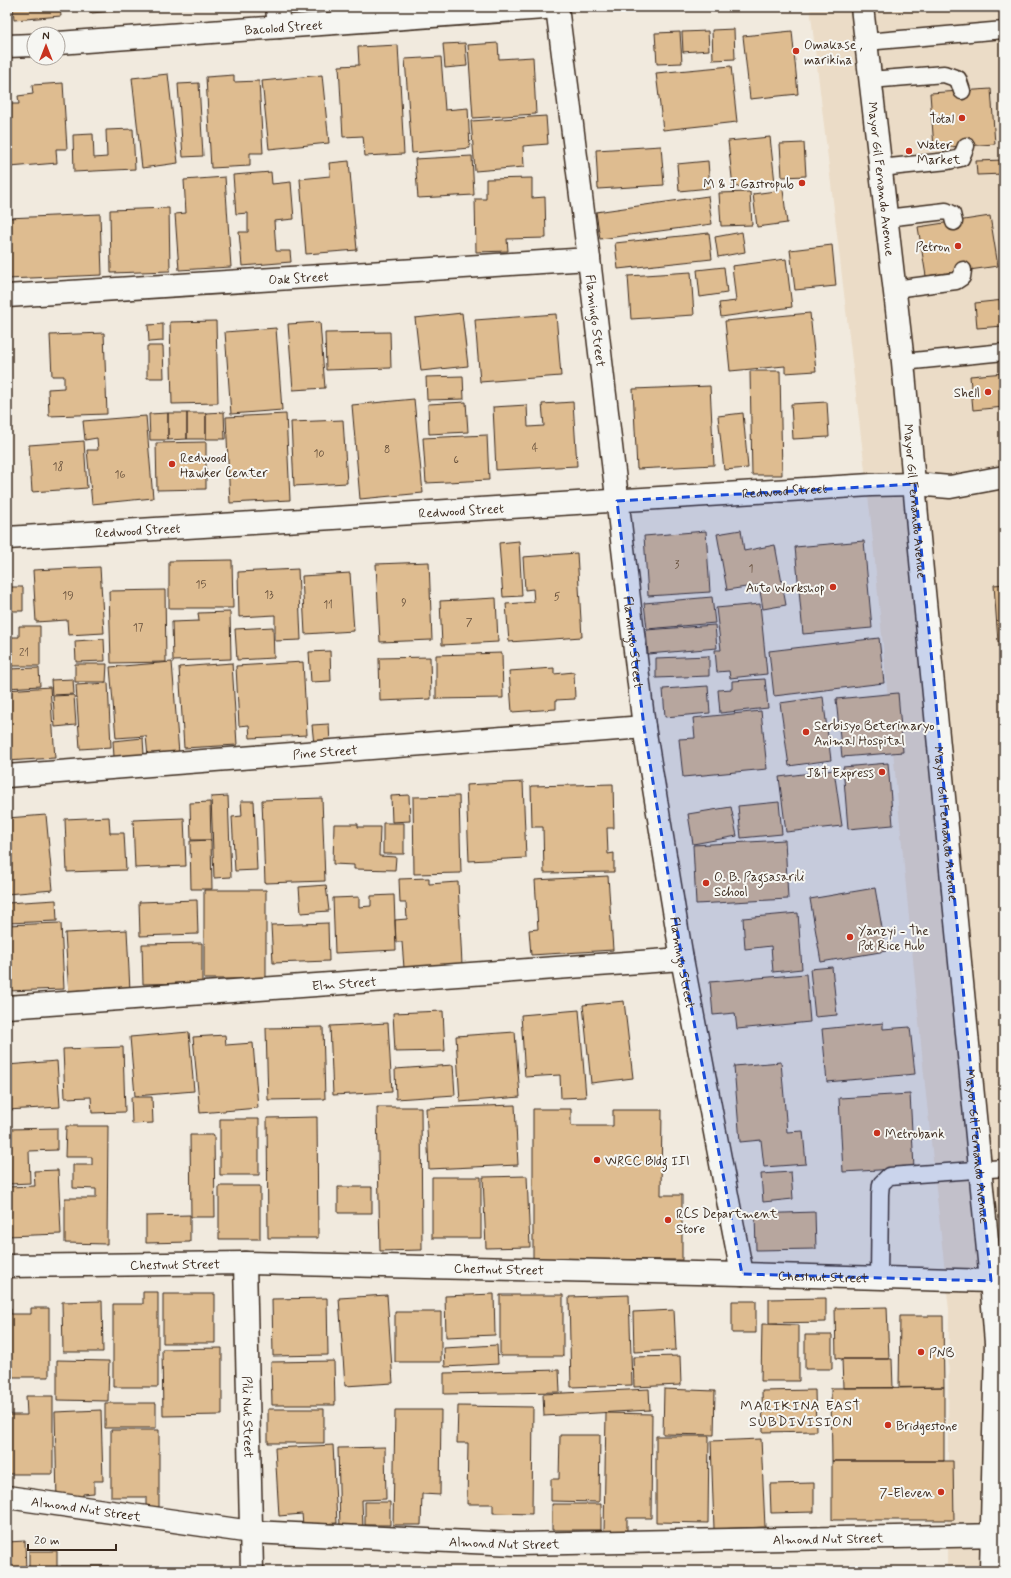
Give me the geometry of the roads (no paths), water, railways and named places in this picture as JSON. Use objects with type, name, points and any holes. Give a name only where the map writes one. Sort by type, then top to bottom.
[{"type":"street","name":"Bacolod Street","points":[[66,42],[278,17],[557,7]]},
{"type":"street","name":"Flamingo Street","points":[[557,7],[589,259],[644,727],[682,959],[742,1274]]},
{"type":"street","name":"Mayor Gil Fernando Avenue","points":[[862,7],[903,362],[991,1281],[996,1343],[998,1535],[991,1571]]},
{"type":"street","points":[[7,46],[26,45]]},
{"type":"street","name":"Oak Street","points":[[7,296],[589,259]]},
{"type":"street","points":[[915,484],[950,487],[1004,478]]},
{"type":"street","name":"Redwood Street","points":[[7,538],[872,485],[915,484]]},
{"type":"street","name":"Pine Street","points":[[7,776],[644,727]]},
{"type":"street","name":"Elm Street","points":[[7,1007],[682,959]]},
{"type":"street","name":"Chestnut Street","points":[[7,1266],[245,1263],[991,1281]]},
{"type":"street","name":"Pili Nut Street","points":[[245,1263],[252,1571]]},
{"type":"street","name":"Almond Nut Street","points":[[7,1497],[251,1532],[516,1544],[998,1535]]},
{"type":"lane","points":[[866,42],[1004,30]]},
{"type":"lane","points":[[870,80],[944,74],[958,79],[962,91]]},
{"type":"lane","points":[[880,168],[948,161],[961,158],[966,146]]},
{"type":"lane","points":[[886,218],[946,211],[952,214],[954,222]]},
{"type":"lane","points":[[894,289],[956,281],[962,277],[963,270]]},
{"type":"lane","points":[[903,362],[1004,352]]},
{"type":"lane","points":[[879,1278],[880,1194],[881,1184],[889,1176],[1004,1168]]},
{"type":"place","name":"Omakase , marikina","points":[[796,51]]},
{"type":"place","name":"Total","points":[[962,118]]},
{"type":"place","name":"Water Market","points":[[909,151]]},
{"type":"place","name":"M & J Gastropub","points":[[802,183]]},
{"type":"place","name":"Petron","points":[[958,246]]},
{"type":"place","name":"Shell","points":[[988,392]]},
{"type":"place","name":"Redwood Hawker Center","points":[[172,464]]},
{"type":"place","name":"Auto Workshop","points":[[833,587]]},
{"type":"place","name":"Serbisyo Beterinaryo Animal Hospital","points":[[806,732]]},
{"type":"place","name":"J&T Express","points":[[882,772]]},
{"type":"place","name":"O. B. Pagsasarili School","points":[[706,883]]},
{"type":"place","name":"Yanzyi - The Pot Rice Hub","points":[[850,937]]},
{"type":"place","name":"Metrobank","points":[[877,1133]]},
{"type":"place","name":"WRCC Bldg III","points":[[597,1160]]},
{"type":"place","name":"RCS Department Store","points":[[668,1220]]},
{"type":"place","name":"PNB","points":[[921,1352]]},
{"type":"place","name":"Bridgestone","points":[[888,1425]]},
{"type":"place","name":"7-Eleven","points":[[941,1492]]},
{"type":"district","name":"MARIKINA EAST SUBDIVISION","points":[[801,1414]]}]
